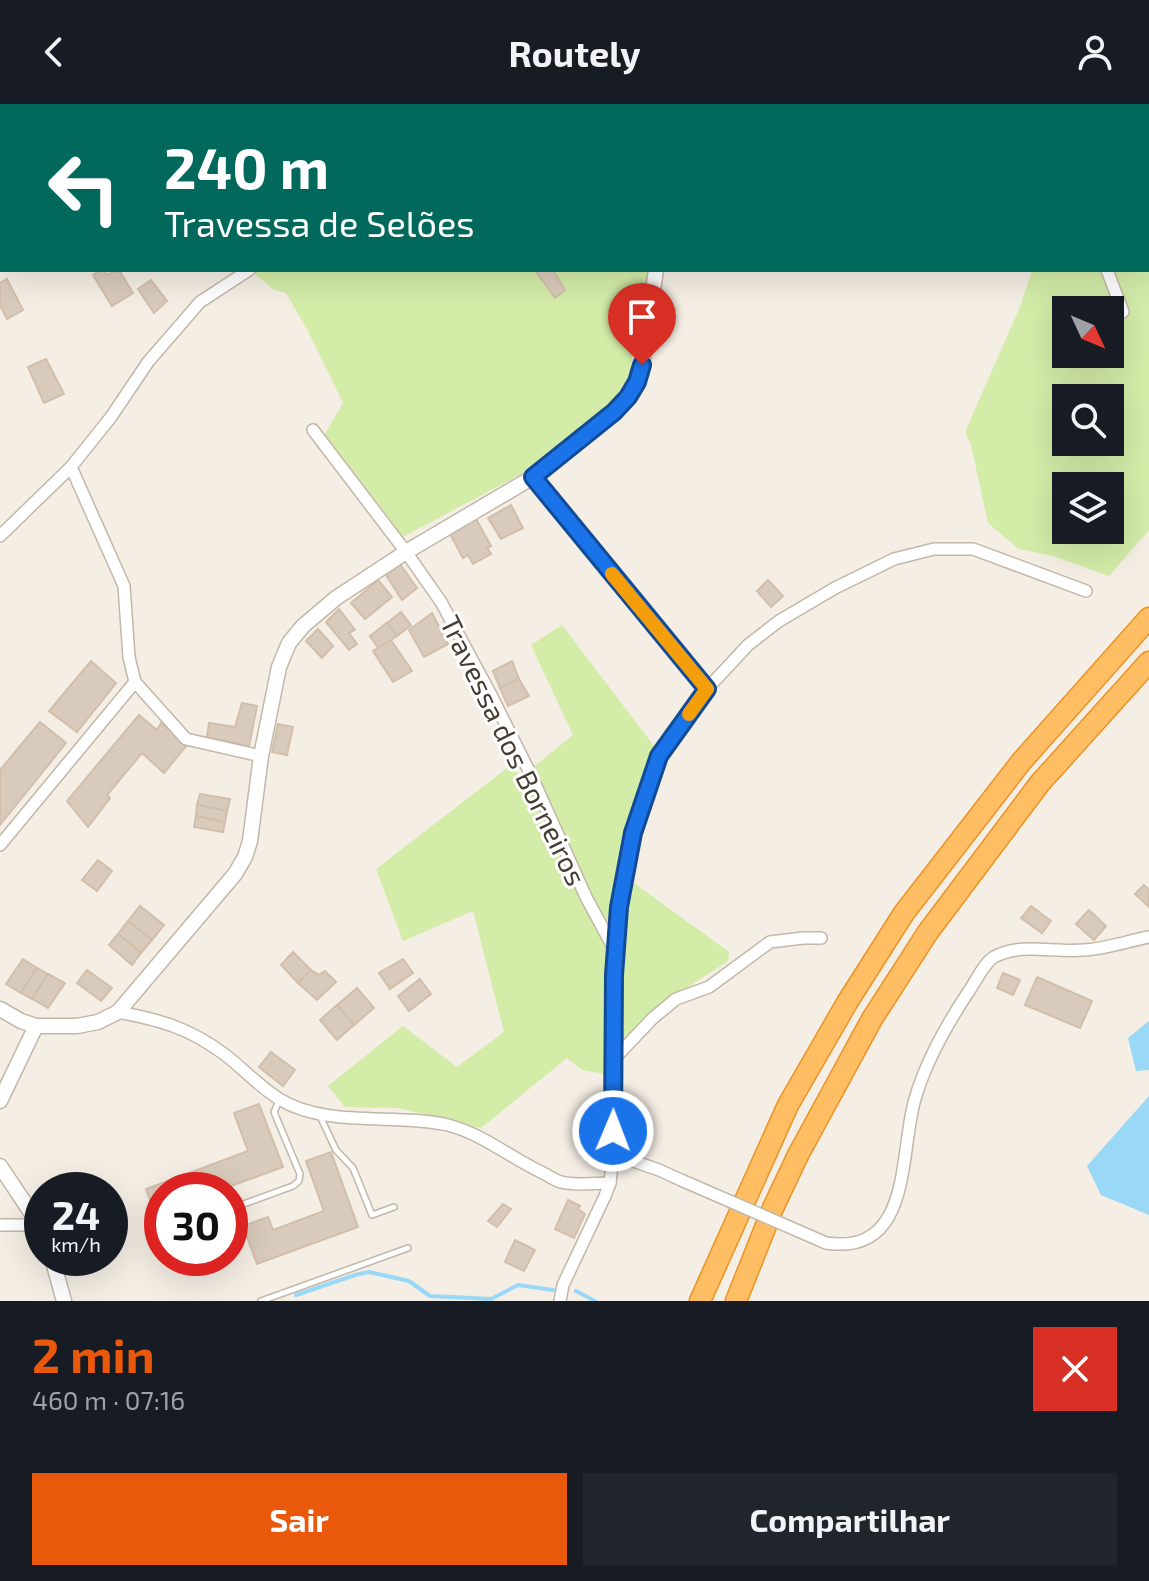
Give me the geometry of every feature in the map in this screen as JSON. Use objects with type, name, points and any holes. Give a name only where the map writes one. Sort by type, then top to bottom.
[{"type":"highway","points":[[700,1301],[788,1105],[848,1001],[904,913],[1021,762],[1149,618]]},
{"type":"highway","points":[[736,1301],[798,1155],[880,1007],[928,932],[1040,783],[1149,662]]},
{"type":"street","points":[[0,536],[71,467],[111,417],[148,362],[200,302],[246,272]]},
{"type":"street","points":[[0,1009],[36,1026],[77,1026],[98,1022],[118,1012],[235,874],[245,857],[279,667],[289,643],[336,598],[406,552],[533,477],[614,412],[632,390],[642,365],[656,272]]},
{"type":"street","points":[[1108,272],[1117,296]]},
{"type":"street","name":"Travessa dos Borneiros","points":[[313,430],[441,602],[490,693],[586,897],[616,951]]},
{"type":"street","points":[[71,467],[124,586],[129,657],[135,682],[186,739],[261,756]]},
{"type":"street","points":[[533,477],[707,689]]},
{"type":"street","points":[[560,1301],[563,1285],[610,1183],[613,1154],[614,975],[619,907],[633,833],[659,756],[707,689],[748,645],[779,621],[835,588],[894,559],[934,549],[973,549],[1086,591]]},
{"type":"street","points":[[0,845],[135,682]]},
{"type":"street","points":[[613,1154],[659,1170],[826,1243],[839,1245],[858,1241],[873,1234],[889,1220],[900,1191],[915,1100],[926,1069],[953,1015],[991,958],[1015,949],[1084,950],[1149,937]]},
{"type":"street","points":[[614,1059],[676,999],[709,987],[770,942],[821,938]]},
{"type":"street","points":[[118,1012],[149,1018],[191,1032],[225,1054],[280,1100],[297,1108],[318,1113],[444,1124],[469,1131],[522,1164],[563,1183],[610,1183]]},
{"type":"street","points":[[0,1101],[36,1026]]},
{"type":"street","points":[[0,1166],[24,1202]]},
{"type":"street","points":[[0,1225],[24,1226]]},
{"type":"street","points":[[57,1276],[64,1301]]},
{"type":"lane","points":[[248,1202],[299,1181],[300,1174],[274,1112],[280,1100]]},
{"type":"lane","points":[[318,1113],[336,1150],[353,1168],[372,1215],[394,1207]]},
{"type":"lane","points":[[261,1301],[408,1248]]},
{"type":"green space","points":[[252,272],[648,272],[633,336],[631,373],[606,410],[555,456],[403,537],[325,434],[343,403],[286,293],[274,290]]},
{"type":"green space","points":[[1031,272],[1149,272],[1149,530],[1109,576],[1053,556],[1019,549],[988,523],[971,445],[965,432],[1020,307]]},
{"type":"green space","points":[[562,625],[654,746],[653,777],[616,870],[729,952],[728,961],[688,987],[647,1024],[606,1074],[582,1070],[567,1058],[481,1128],[399,1108],[345,1107],[328,1086],[403,1026],[457,1067],[504,1032],[473,911],[403,941],[376,869],[511,765],[521,777],[573,735],[531,645]]},
{"type":"water","points":[[1149,1021],[1149,1070],[1136,1071],[1128,1038]]},
{"type":"water","points":[[1149,1096],[1149,1215],[1101,1195],[1087,1166]]},
{"type":"building","points":[[98,272],[107,275],[120,272],[133,293],[112,306],[93,275]]},
{"type":"building","points":[[536,272],[554,272],[565,290],[555,298]]},
{"type":"building","points":[[7,279],[23,310],[7,319],[0,305],[0,283]]},
{"type":"building","points":[[151,280],[167,301],[154,313],[138,289]]},
{"type":"building","points":[[46,359],[64,394],[44,403],[28,367]]},
{"type":"building","points":[[511,505],[523,528],[501,539],[488,518]]},
{"type":"building","points":[[475,517],[491,546],[487,548],[491,554],[473,564],[468,555],[463,558],[449,532]]},
{"type":"building","points":[[400,564],[417,588],[402,600],[386,575]]},
{"type":"building","points":[[378,580],[392,597],[365,619],[351,603]]},
{"type":"building","points":[[768,580],[783,596],[771,607],[757,591]]},
{"type":"building","points":[[339,609],[355,630],[349,633],[357,644],[349,650],[326,622]]},
{"type":"building","points":[[401,612],[411,625],[397,636],[387,623]]},
{"type":"building","points":[[432,613],[448,644],[424,657],[409,630]]},
{"type":"building","points":[[387,623],[397,636],[378,648],[370,636]]},
{"type":"building","points":[[318,629],[333,646],[322,658],[306,641]]},
{"type":"building","points":[[391,640],[412,671],[393,682],[373,651]]},
{"type":"building","points":[[91,661],[116,683],[77,732],[49,711]]},
{"type":"building","points":[[512,661],[519,679],[500,688],[493,671]]},
{"type":"building","points":[[519,679],[529,696],[508,706],[500,688]]},
{"type":"building","points":[[242,703],[257,706],[249,746],[207,737],[209,723],[235,727]]},
{"type":"building","points":[[139,715],[157,730],[161,723],[187,745],[164,773],[142,753],[107,795],[110,798],[88,827],[67,801]]},
{"type":"building","points":[[40,722],[66,743],[0,825],[0,770]]},
{"type":"building","points":[[278,724],[293,727],[287,755],[272,752]]},
{"type":"building","points":[[200,794],[230,799],[227,811],[197,805]]},
{"type":"building","points":[[197,805],[227,811],[225,822],[196,816]]},
{"type":"building","points":[[196,816],[225,822],[223,832],[194,827]]},
{"type":"building","points":[[98,860],[112,871],[97,891],[82,880]]},
{"type":"building","points":[[1144,885],[1149,890],[1149,907],[1135,894]]},
{"type":"building","points":[[140,906],[164,925],[152,940],[128,921]]},
{"type":"building","points":[[1031,906],[1051,921],[1042,933],[1021,918]]},
{"type":"building","points":[[1089,910],[1106,926],[1094,940],[1076,924]]},
{"type":"building","points":[[128,921],[152,940],[141,953],[118,934]]},
{"type":"building","points":[[118,934],[141,953],[132,965],[109,945]]},
{"type":"building","points":[[293,952],[311,970],[298,983],[281,965]]},
{"type":"building","points":[[23,959],[37,968],[21,993],[6,984]]},
{"type":"building","points":[[403,959],[413,973],[390,989],[379,973]]},
{"type":"building","points":[[37,968],[48,974],[32,999],[21,993]]},
{"type":"building","points":[[87,970],[112,988],[101,1001],[77,983]]},
{"type":"building","points":[[311,970],[319,975],[325,971],[336,982],[317,1000],[298,983]]},
{"type":"building","points":[[1003,973],[1020,980],[1013,995],[997,988]]},
{"type":"building","points":[[48,974],[65,983],[48,1008],[32,999]]},
{"type":"building","points":[[1037,977],[1092,1001],[1080,1028],[1025,1005]]},
{"type":"building","points":[[420,979],[431,994],[409,1011],[398,996]]},
{"type":"building","points":[[357,988],[374,1008],[354,1025],[337,1005]]},
{"type":"building","points":[[337,1005],[354,1025],[337,1040],[320,1020]]},
{"type":"building","points":[[271,1052],[295,1070],[283,1086],[259,1067]]},
{"type":"building","points":[[259,1104],[283,1167],[248,1180],[248,1172],[192,1172],[248,1151],[234,1113]]},
{"type":"building","points":[[331,1152],[358,1227],[257,1264],[248,1240],[248,1224],[268,1217],[273,1230],[324,1211],[306,1161]]},
{"type":"building","points":[[568,1200],[580,1206],[578,1209],[585,1214],[574,1238],[555,1229]]},
{"type":"building","points":[[503,1204],[511,1209],[497,1227],[488,1221]]},
{"type":"building","points":[[515,1240],[535,1250],[524,1271],[505,1262]]},
{"type":"waterway","points":[[296,1295],[369,1272],[409,1281],[430,1296],[491,1299],[518,1285],[553,1290]]},
{"type":"waterway","points":[[576,1291],[595,1301]]},
{"type":"slow traffic","points":[[612,574],[707,689],[689,714]]},
{"type":"route","points":[[613,1131],[614,975],[619,907],[633,833],[659,756],[707,689],[533,477],[614,412],[637,382],[642,365]]}]
